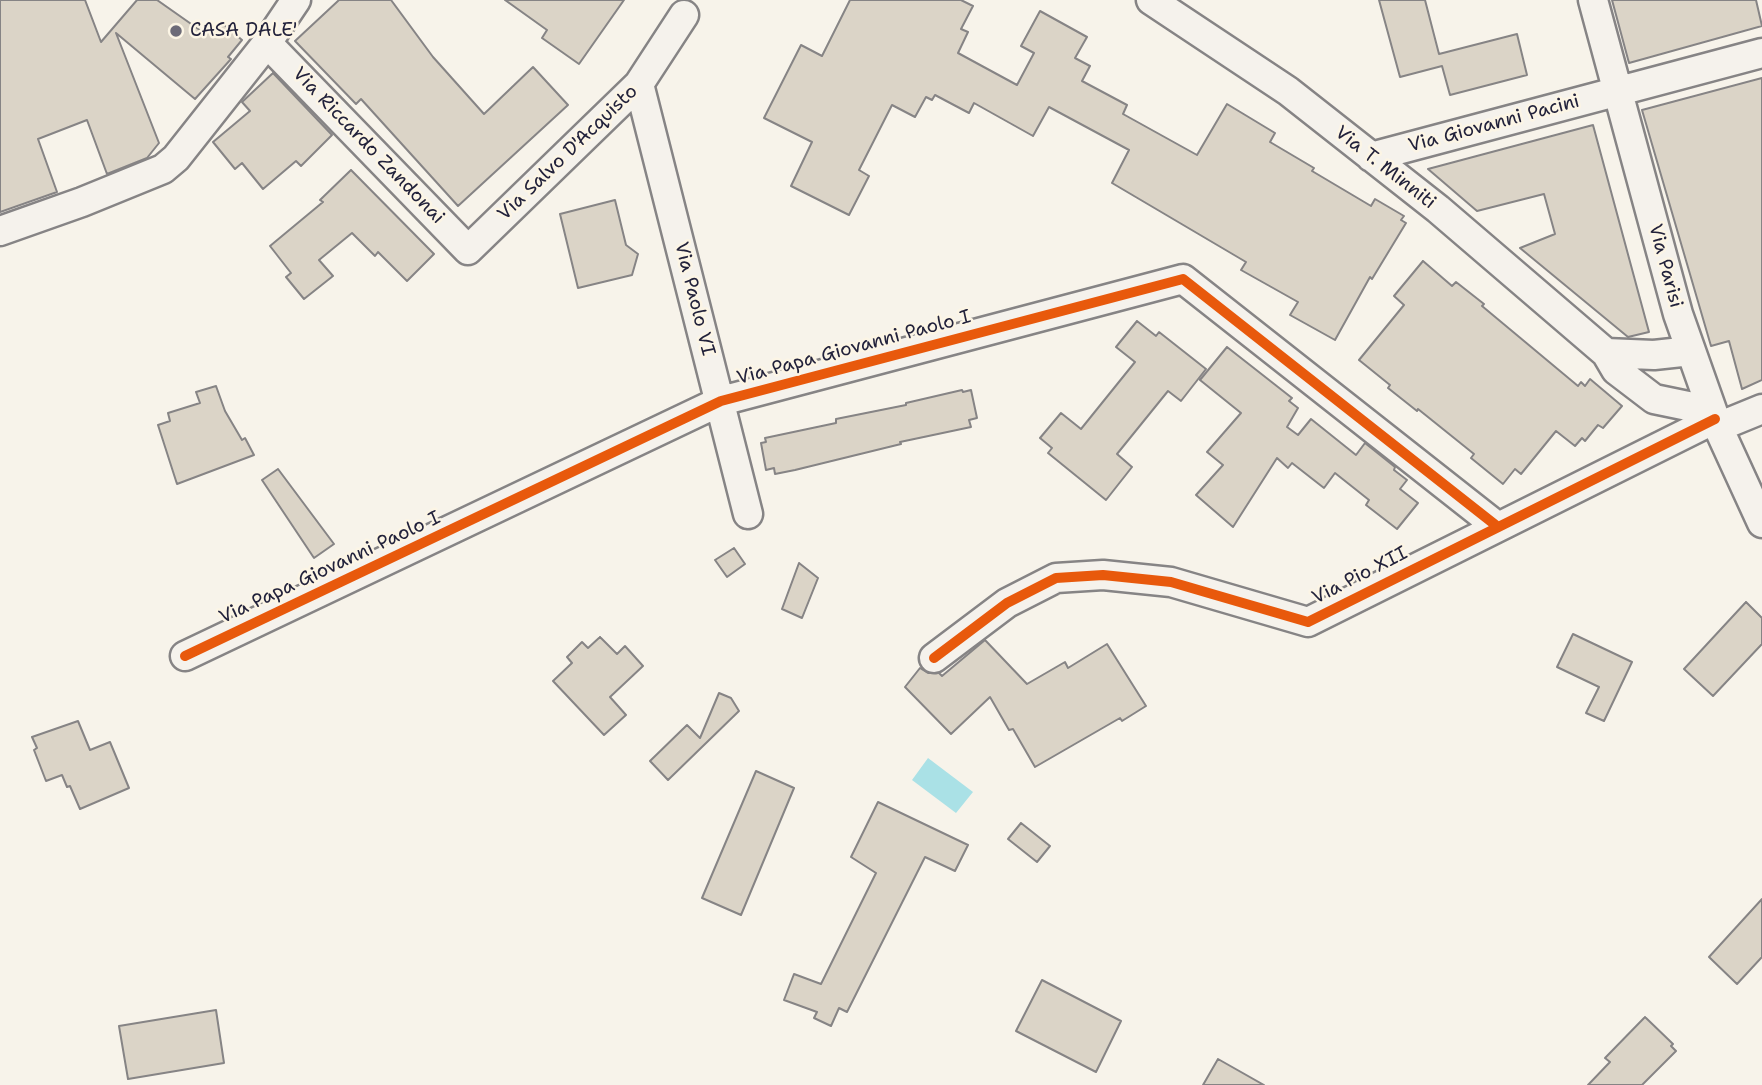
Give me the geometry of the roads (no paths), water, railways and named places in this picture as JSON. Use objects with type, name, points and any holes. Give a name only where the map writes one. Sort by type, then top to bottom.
[{"type":"street","points":[[0,231],[163,169],[176,158],[267,43],[296,0]]},
{"type":"street","name":"Via T. Minniti","points":[[1151,0],[1288,92],[1438,209],[1606,353],[1616,370],[1654,399],[1715,419]]},
{"type":"street","name":"Via Parisi","points":[[1593,0],[1678,314],[1715,419],[1762,523]]},
{"type":"street","name":"Via Salvo D'Acquisto","points":[[468,250],[639,84],[684,15]]},
{"type":"street","name":"Via Riccardo Zandonai","points":[[267,43],[468,250]]},
{"type":"street","name":"Via Giovanni Pacini","points":[[1371,157],[1762,53]]},
{"type":"street","name":"Via Paolo VI","points":[[639,84],[748,514]]},
{"type":"street","name":"Via Papa Giovanni Paolo I","points":[[185,656],[720,401],[1183,279],[1497,527]]},
{"type":"street","points":[[1606,353],[1654,355],[1691,351]]},
{"type":"street","name":"Via Pio XII","points":[[934,658],[1007,603],[1056,578],[1103,575],[1171,582],[1308,622],[1715,419],[1762,409]]},
{"type":"water","points":[[928,758],[973,792],[956,813],[912,780]]},
{"type":"place","name":"CASA DALE'","points":[[176,31]]}]
